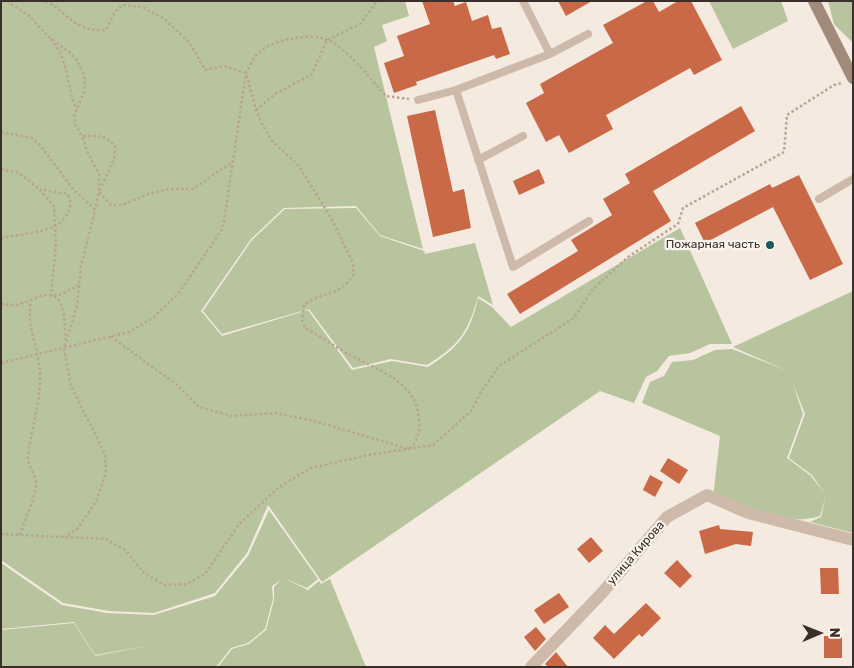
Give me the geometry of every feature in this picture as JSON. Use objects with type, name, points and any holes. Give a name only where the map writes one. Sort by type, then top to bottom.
[{"type":"main road","points":[[814,1],[848,80]]},
{"type":"street","name":"улица Кирова","points":[[531,667],[602,593],[667,516],[707,495],[748,512],[853,540]]},
{"type":"lane","points":[[523,1],[550,54]]},
{"type":"lane","points":[[418,100],[456,90],[550,54],[588,34]]},
{"type":"lane","points":[[456,90],[512,267],[589,221]]},
{"type":"lane","points":[[478,160],[523,136]]},
{"type":"lane","points":[[819,199],[853,179]]},
{"type":"path","points":[[7,1],[28,16],[62,53],[66,64],[69,91],[77,112]]},
{"type":"path","points":[[46,1],[60,8],[81,27],[90,30],[106,30],[115,12],[122,5],[142,7],[163,18],[190,43],[205,70],[224,66],[246,72]]},
{"type":"path","points":[[256,110],[275,94],[312,74],[327,40],[360,24],[378,1]]},
{"type":"path","points":[[49,37],[62,45],[77,60],[84,75],[85,90],[75,124],[99,174],[99,192],[111,205],[122,205],[148,194],[168,189],[193,190],[232,162]]},
{"type":"path","points":[[1,363],[129,332],[154,317],[178,294],[223,228],[246,72],[258,53],[279,41],[309,37],[327,40],[359,65],[386,96],[418,100]]},
{"type":"path","points":[[246,72],[256,110],[272,142],[299,166],[332,218],[352,261],[354,274],[347,285],[334,294],[323,294],[304,305],[302,320],[305,328],[350,355],[380,369],[414,397],[420,428],[416,443],[409,449]]},
{"type":"path","points":[[1,534],[106,539],[124,550],[145,574],[165,585],[187,584],[205,574],[240,522],[279,487],[311,468],[368,455],[433,445],[457,426],[471,411],[481,392],[499,366],[574,318],[593,289],[628,257],[678,224],[683,208],[784,152],[788,115],[834,85],[848,80]]},
{"type":"path","points":[[1,132],[32,138],[40,145],[73,189],[94,210]]},
{"type":"path","points":[[65,537],[77,529],[89,512],[97,499],[106,473],[105,454],[71,386],[64,348],[77,306],[81,266],[94,210],[99,192],[114,159],[115,146],[107,137],[98,134],[82,136]]},
{"type":"path","points":[[1,169],[19,173],[54,206],[56,226],[51,296]]},
{"type":"path","points":[[1,238],[56,226],[71,206],[70,198],[64,192],[38,189]]},
{"type":"path","points":[[1,304],[17,305],[42,296],[62,294],[79,285]]},
{"type":"path","points":[[51,296],[63,306],[65,341]]},
{"type":"path","points":[[20,535],[35,492],[35,476],[30,468],[28,459],[36,419],[40,373],[39,355],[28,318],[31,300]]},
{"type":"path","points":[[110,336],[176,384],[199,407],[232,416],[274,413],[311,420],[409,449]]},
{"type":"green space","points":[[1,1],[405,1],[409,16],[382,25],[387,41],[374,47],[423,249],[380,235],[356,206],[284,208],[251,239],[201,311],[222,336],[308,310],[352,370],[392,361],[428,367],[448,353],[462,338],[471,321],[478,298],[492,307],[511,327],[680,228],[732,344],[710,344],[690,353],[669,356],[657,371],[646,377],[634,403],[600,391],[322,582],[268,505],[247,553],[215,593],[154,613],[109,611],[63,603],[1,560]]},
{"type":"green space","points":[[709,1],[781,1],[788,21],[733,49]]},
{"type":"green space","points":[[828,1],[853,1],[853,43],[834,24]]},
{"type":"green space","points":[[356,208],[380,236],[424,251],[425,254],[475,243],[493,305],[478,296],[470,320],[461,337],[438,358],[427,365],[391,359],[353,368],[309,309],[222,334],[203,311],[252,240],[285,209]]},
{"type":"green space","points":[[853,291],[853,533],[810,522],[821,517],[826,495],[820,516],[807,519],[780,518],[766,515],[713,498],[720,436],[642,403],[650,382],[664,376],[672,362],[693,360],[715,350],[732,349],[788,371],[733,347]],"holes":[[[792,381],[805,414],[789,458],[812,475],[825,494],[811,476],[787,458],[803,414]]]},
{"type":"green space","points":[[269,510],[318,579],[307,588],[284,578],[308,590],[319,581],[321,584],[330,579],[366,667],[218,667],[232,649],[249,644],[266,630],[274,600],[274,587],[281,580],[272,586],[273,599],[265,629],[248,643],[231,648],[216,667],[1,667],[1,630],[74,623],[95,656],[152,645],[95,655],[74,622],[1,629],[1,563],[62,605],[107,613],[154,615],[215,596],[248,556]]},
{"type":"building","points":[[422,1],[453,1],[455,6],[466,2],[472,21],[488,15],[492,29],[501,27],[510,54],[496,59],[494,55],[416,82],[417,85],[394,93],[384,63],[404,56],[397,36],[430,24]]},
{"type":"building","points":[[558,1],[592,1],[566,16]]},
{"type":"building","points":[[647,1],[653,1],[659,12],[678,1],[691,1],[722,60],[694,75],[690,68],[606,115],[613,129],[569,153],[559,135],[546,142],[526,103],[544,93],[540,84],[613,43],[603,25]]},
{"type":"building","points":[[741,106],[755,131],[653,191],[671,221],[520,314],[507,294],[578,251],[571,240],[612,215],[603,199],[630,183],[625,174]]},
{"type":"building","points":[[435,110],[453,192],[464,189],[471,228],[433,237],[407,116]]},
{"type":"building","points":[[539,169],[545,183],[519,195],[513,181]]},
{"type":"building","points":[[799,175],[843,264],[810,280],[773,207],[705,243],[695,223],[770,184],[772,188]]},
{"type":"building","points":[[668,458],[688,470],[679,484],[660,471]]},
{"type":"building","points":[[650,475],[663,482],[655,497],[643,490]]},
{"type":"building","points":[[719,525],[720,529],[753,532],[751,546],[736,544],[705,554],[699,531]]},
{"type":"building","points":[[591,537],[603,551],[589,563],[577,549]]},
{"type":"building","points":[[677,560],[692,576],[680,588],[664,573]]},
{"type":"building","points":[[820,568],[838,568],[839,594],[821,594]]},
{"type":"building","points":[[559,593],[569,607],[544,624],[534,610]]},
{"type":"building","points":[[646,603],[661,618],[642,637],[639,634],[614,659],[593,638],[605,625],[614,634]]},
{"type":"building","points":[[536,627],[546,639],[535,651],[524,637]]},
{"type":"building","points":[[824,636],[842,636],[842,658],[824,658]]},
{"type":"building","points":[[556,652],[568,667],[548,667],[545,664]]},
{"type":"place","name":"Пожарная часть","points":[[770,245]]}]
